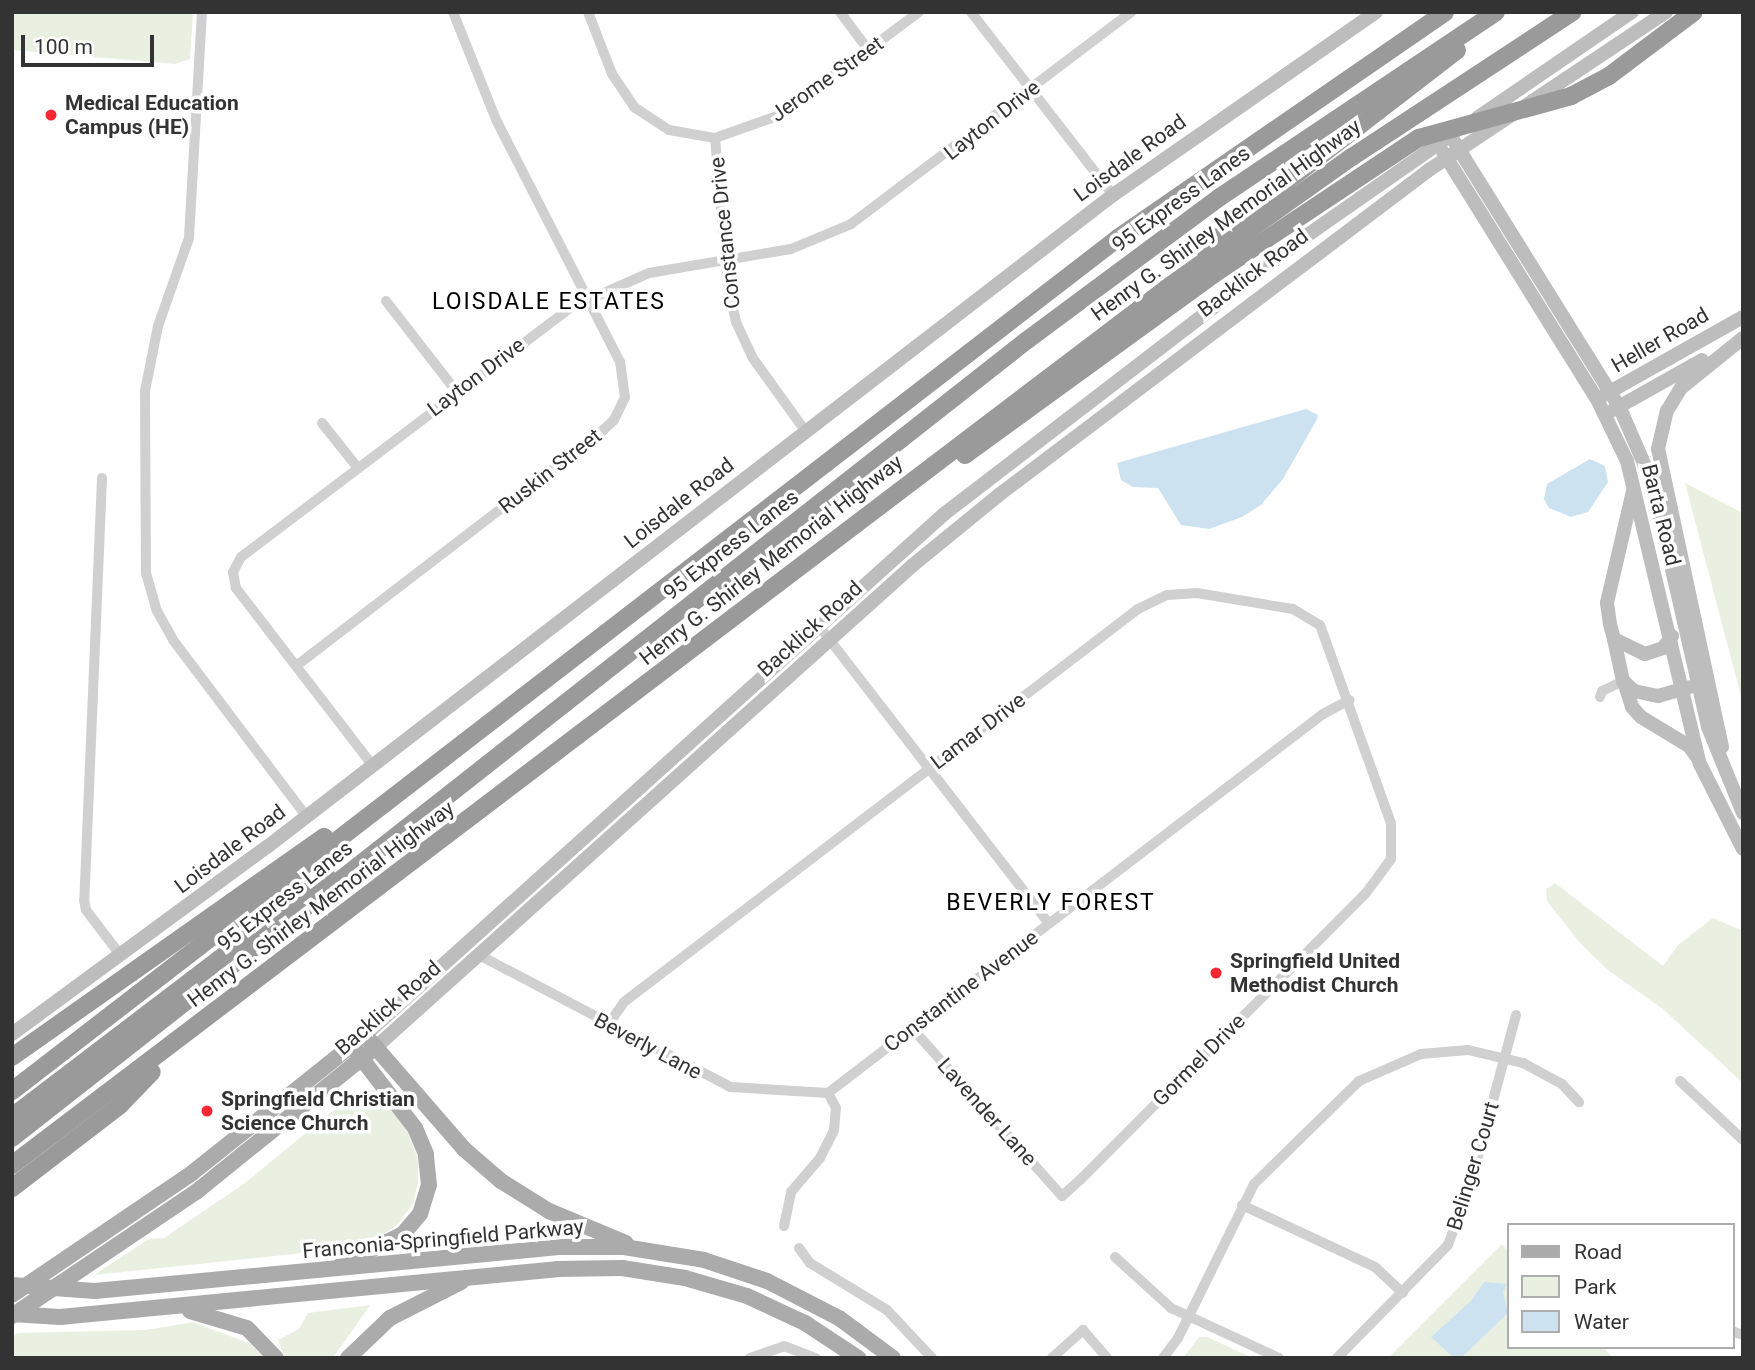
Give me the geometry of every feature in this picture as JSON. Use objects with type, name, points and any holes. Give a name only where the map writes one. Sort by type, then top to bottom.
[{"type":"highway","name":"Henry G. Shirley Memorial Highway","points":[[12,1091],[1118,238],[1445,12]]},
{"type":"highway","name":"95 Express Lanes","points":[[12,1138],[1072,307],[1220,197],[1496,12]]},
{"type":"highway","points":[[1171,285],[1237,220],[1508,12]]},
{"type":"highway","name":"Henry G. Shirley Memorial Highway","points":[[12,1165],[187,1036],[1171,285],[1373,142],[1573,12]]},
{"type":"highway","points":[[781,582],[875,523],[1214,274],[1419,138],[1570,96],[1609,76],[1694,12]]},
{"type":"highway","points":[[12,1056],[306,848],[388,800]]},
{"type":"highway","points":[[12,1117],[300,897],[379,839],[441,802]]},
{"type":"highway","points":[[12,1188],[119,1106],[187,1036]]},
{"type":"main road","name":"Loisdale Road","points":[[12,1034],[121,956],[373,766],[1113,195],[1376,12]]},
{"type":"main road","name":"Backlick Road","points":[[12,1315],[214,1178],[362,1059],[371,1041],[819,626],[987,480],[1309,234],[1632,12]]},
{"type":"main road","name":"Backlick Road","points":[[12,1295],[203,1165],[351,1046],[371,1041],[480,955],[830,639],[1000,494],[1321,248],[1453,155],[1666,12]]},
{"type":"main road","name":"Barta Road","points":[[1444,139],[1606,414],[1634,486],[1698,758],[1721,812],[1743,849]]},
{"type":"main road","name":"Barta Road","points":[[1453,155],[1612,391],[1619,406],[1645,466],[1724,773],[1743,813]]},
{"type":"main road","name":"Heller Road","points":[[1597,398],[1743,317]]},
{"type":"main road","name":"Heller Road","points":[[1606,414],[1743,338]]},
{"type":"main road","points":[[1724,773],[1714,694],[1658,449],[1667,411],[1694,376],[1743,338]]},
{"type":"main road","points":[[1645,466],[1669,498]]},
{"type":"main road","points":[[1634,486],[1607,603],[1623,681],[1632,707],[1641,717],[1689,746],[1698,758]]},
{"type":"main road","points":[[1614,639],[1645,654],[1669,641],[1684,618]]},
{"type":"main road","points":[[1623,681],[1644,695],[1681,691],[1698,677]]},
{"type":"main road","points":[[371,1041],[459,1144],[501,1181],[549,1211],[641,1249]]},
{"type":"main road","points":[[326,1271],[403,1234],[420,1214],[428,1192],[428,1161],[420,1137],[351,1046]]},
{"type":"main road","points":[[203,1165],[214,1178]]},
{"type":"main road","name":"Franconia-Springfield Parkway","points":[[12,1285],[95,1291],[559,1247],[641,1249],[704,1260],[774,1284],[839,1318],[893,1358]]},
{"type":"main road","name":"Franconia-Springfield Parkway","points":[[12,1315],[60,1317],[177,1308],[573,1268],[669,1275],[761,1302],[805,1323],[858,1358]]},
{"type":"main road","points":[[348,1358],[390,1318],[471,1277]]},
{"type":"main road","points":[[177,1308],[247,1328],[263,1340],[276,1358]]},
{"type":"street","points":[[202,12],[189,239],[158,326],[145,391],[146,573],[156,609],[173,640],[306,817]]},
{"type":"street","name":"Ruskin Street","points":[[296,666],[614,420],[625,397],[624,374],[497,122],[453,12]]},
{"type":"street","name":"Jerome Street","points":[[588,12],[612,74],[634,107],[669,130],[715,138],[780,115],[919,12]]},
{"type":"street","points":[[839,12],[869,51]]},
{"type":"street","points":[[971,12],[1113,195]]},
{"type":"street","name":"Layton Drive","points":[[373,766],[236,588],[234,568],[241,557],[547,322],[587,299],[649,273],[725,258],[791,249],[851,224],[1131,12]]},
{"type":"street","name":"Constance Drive","points":[[715,138],[730,302],[744,341],[806,432]]},
{"type":"street","points":[[386,300],[456,391]]},
{"type":"street","points":[[322,423],[358,468]]},
{"type":"street","points":[[102,478],[84,900],[86,910],[121,956]]},
{"type":"street","name":"Lamar Drive","points":[[608,1025],[624,1002],[1138,609],[1176,593],[1209,594],[1308,615],[1328,638],[1349,700]]},
{"type":"street","points":[[819,626],[1049,924]]},
{"type":"street","points":[[1600,697],[1602,691],[1623,681]]},
{"type":"street","name":"Constantine Avenue","points":[[828,1093],[1323,714],[1349,700]]},
{"type":"street","name":"Gormel Drive","points":[[1062,1196],[1386,869],[1394,833],[1349,700]]},
{"type":"street","name":"Beverly Lane","points":[[480,955],[608,1025],[730,1087],[828,1093]]},
{"type":"street","name":"Belinger Court","points":[[1337,1358],[1438,1257],[1457,1229],[1516,1015]]},
{"type":"street","name":"Lavender Lane","points":[[912,1028],[1062,1196]]},
{"type":"street","points":[[1163,1358],[1189,1317],[1242,1205],[1260,1177],[1305,1131],[1370,1074],[1402,1060],[1447,1051],[1505,1058],[1549,1075],[1579,1102]]},
{"type":"street","points":[[1680,1081],[1743,1140]]},
{"type":"street","points":[[784,1226],[791,1192],[820,1158],[834,1130],[836,1108],[828,1093]]},
{"type":"street","points":[[1242,1205],[1375,1266],[1403,1293]]},
{"type":"street","points":[[799,1248],[810,1263],[887,1310],[932,1358]]},
{"type":"street","points":[[1115,1257],[1147,1291],[1189,1317],[1279,1358]]},
{"type":"street","points":[[1052,1358],[1083,1330],[1107,1358]]},
{"type":"street","points":[[750,1358],[784,1346],[816,1358]]},
{"type":"green space","points":[[12,12],[193,12],[190,59],[175,64],[12,50]]},
{"type":"green space","points":[[1685,483],[1743,513],[1743,700],[1742,700]]},
{"type":"green space","points":[[1555,883],[1663,966],[1678,945],[1713,918],[1743,931],[1743,1083],[1664,1010],[1608,970],[1580,943],[1547,901],[1546,889]]},
{"type":"green space","points":[[375,1090],[386,1097],[408,1133],[418,1159],[418,1183],[413,1204],[397,1225],[375,1240],[350,1248],[94,1275],[149,1239],[164,1238],[245,1183],[356,1092]]},
{"type":"green space","points":[[1502,1244],[1506,1249],[1506,1349],[1605,1349],[1613,1358],[1388,1358]]},
{"type":"green space","points":[[370,1305],[333,1358],[285,1358],[278,1340],[299,1329],[308,1313]]},
{"type":"green space","points":[[193,1322],[251,1344],[264,1358],[12,1358],[12,1339],[17,1333],[146,1330]]},
{"type":"green space","points":[[1199,1337],[1207,1337],[1253,1358],[1183,1358]]},
{"type":"water","points":[[1306,409],[1318,415],[1317,419],[1283,479],[1261,505],[1242,517],[1209,529],[1181,525],[1158,488],[1133,487],[1121,480],[1117,463]]},
{"type":"water","points":[[1590,459],[1605,466],[1608,482],[1588,512],[1571,517],[1549,508],[1544,499],[1547,484]]},
{"type":"water","points":[[1484,1282],[1506,1284],[1503,1292],[1506,1315],[1461,1358],[1454,1358],[1431,1337],[1471,1301]]},
{"type":"place","name":"Medical Education Campus (HE)","points":[[51,115]]},
{"type":"place","name":"Springfield United Methodist Church","points":[[1216,973]]},
{"type":"place","name":"Springfield Christian Science Church","points":[[207,1111]]},
{"type":"district","name":"LOISDALE ESTATES","points":[[549,302]]},
{"type":"district","name":"BEVERLY FOREST","points":[[1051,903]]}]
